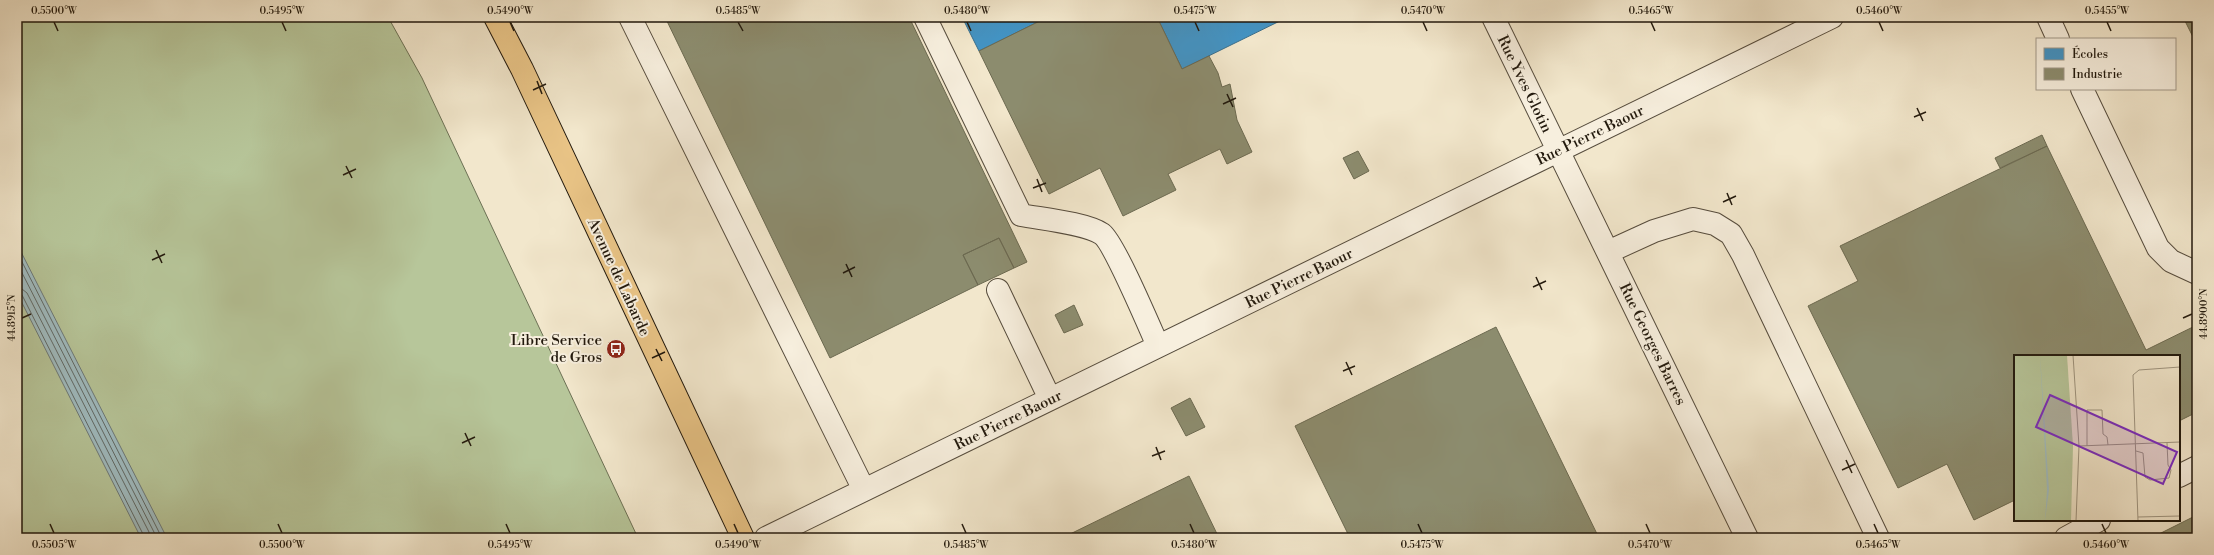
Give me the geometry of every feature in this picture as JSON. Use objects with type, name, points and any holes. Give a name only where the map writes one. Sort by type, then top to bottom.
[{"type":"main road","name":"Avenue de Labarde","points":[[495,17],[522,69],[744,538]]},
{"type":"street","points":[[630,17],[864,490]]},
{"type":"street","points":[[925,17],[1021,216],[1069,223],[1102,235],[1120,264],[1158,346]]},
{"type":"street","name":"Rue Yves Glotin","points":[[1493,17],[1558,151]]},
{"type":"street","name":"Rue Pierre Baour","points":[[766,538],[1832,17]]},
{"type":"street","points":[[2048,17],[2058,38]]},
{"type":"street","points":[[2082,90],[2158,248],[2171,261],[2197,273]]},
{"type":"street","name":"Rue Georges Barres","points":[[1558,151],[1747,538]]},
{"type":"street","points":[[1608,252],[1654,231],[1693,219],[1715,224],[1731,234],[1743,255],[1878,538]]},
{"type":"street","points":[[998,290],[1050,399]]},
{"type":"street","points":[[2180,476],[2197,467]]},
{"type":"street","points":[[2066,538],[2097,521]]},
{"type":"green space","points":[[17,17],[388,17],[422,78],[638,538],[17,538]]},
{"type":"water","points":[[17,244],[167,538],[141,538],[17,293]]},
{"type":"building: Écoles","points":[[962,17],[1048,17],[979,51]]},
{"type":"building: Écoles","points":[[1157,17],[1288,17],[1182,69]]},
{"type":"building: Industrie","points":[[665,17],[909,17],[1027,262],[1014,268],[999,238],[963,255],[978,285],[830,358]]},
{"type":"building: Industrie","points":[[1048,17],[1157,17],[1182,69],[1209,56],[1218,73],[1222,87],[1230,84],[1237,120],[1252,152],[1227,164],[1220,149],[1168,174],[1176,190],[1123,216],[1100,168],[1049,194],[979,51]]},
{"type":"building: Industrie","points":[[2183,17],[2197,17],[2197,45]]},
{"type":"building: Industrie","points":[[2042,135],[2047,146],[2000,168],[1995,158]]},
{"type":"building: Industrie","points":[[2047,146],[2146,350],[2197,325],[2197,412],[2180,420],[2180,355],[2014,355],[2014,500],[1974,520],[1947,464],[1898,488],[1808,306],[1858,281],[1840,246]]},
{"type":"building: Industrie","points":[[1358,151],[1369,171],[1354,179],[1343,158]]},
{"type":"building: Industrie","points":[[999,238],[1014,268],[978,285],[963,255]]},
{"type":"building: Industrie","points":[[1074,305],[1083,325],[1064,333],[1055,315]]},
{"type":"building: Industrie","points":[[1496,327],[1599,538],[1350,538],[1295,426]]},
{"type":"building: Industrie","points":[[1190,398],[1205,427],[1186,436],[1171,408]]},
{"type":"building: Industrie","points":[[1189,476],[1219,538],[1062,538],[1066,536]]},
{"type":"building: Industrie","points":[[2197,515],[2197,538],[2151,538]]},
{"type":"place","name":"Libre Service de Gros","points":[[616,349]]}]
